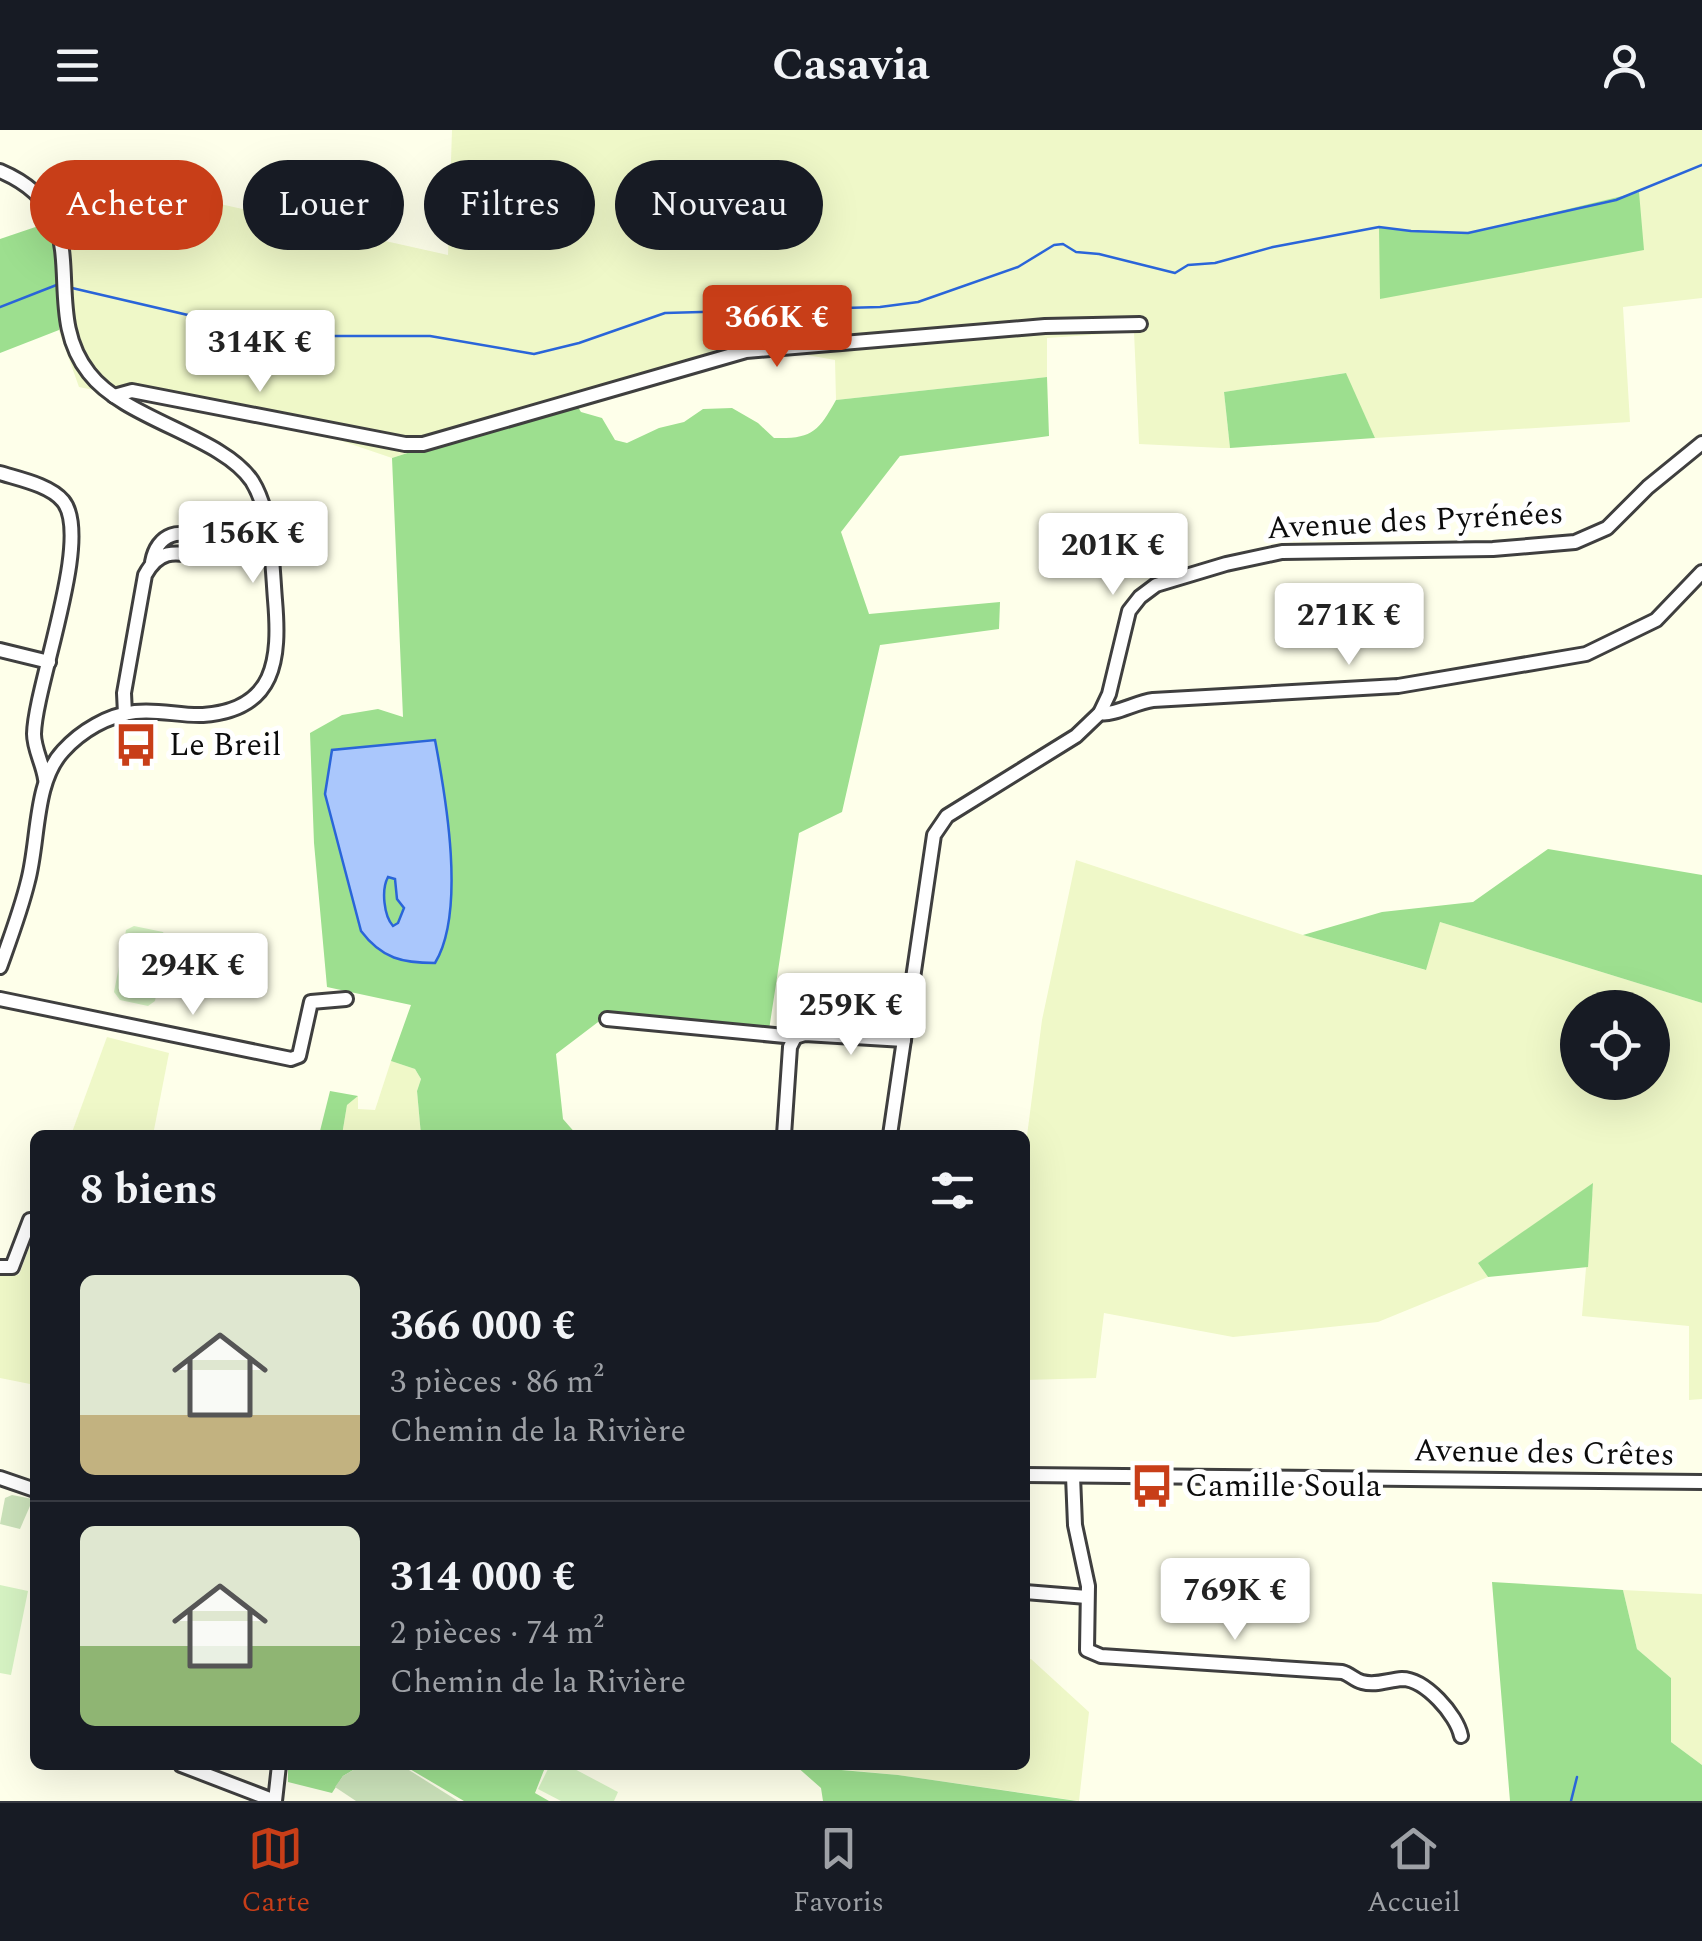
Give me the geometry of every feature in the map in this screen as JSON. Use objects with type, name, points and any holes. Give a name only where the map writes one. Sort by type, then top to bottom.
[{"type":"street","points":[[0,170],[28,185],[50,208],[60,238],[72,338],[89,374],[114,396],[225,458],[252,482],[264,512],[277,622],[272,673],[244,704],[204,714],[125,714],[90,728],[45,779]]},
{"type":"street","points":[[114,396],[132,391],[422,444],[746,352],[1045,326],[1140,324]]},
{"type":"street","name":"Avenue des Pyrénées","points":[[1100,714],[1114,678],[1129,611],[1156,586],[1226,564],[1282,552],[1493,549],[1575,542],[1607,528],[1648,486],[1702,444]]},
{"type":"street","points":[[0,473],[55,493],[65,503],[70,517],[66,574],[36,723],[36,743],[45,779],[42,810],[29,878],[0,967]]},
{"type":"street","points":[[125,714],[124,692],[145,575],[152,562]]},
{"type":"street","points":[[891,1130],[928,865],[938,827],[947,816],[1076,736],[1100,714],[1130,704],[1398,686],[1559,660],[1601,648],[1656,620],[1702,572]]},
{"type":"street","points":[[0,650],[48,662]]},
{"type":"street","points":[[36,723],[42,740],[59,759]]},
{"type":"street","points":[[36,743],[59,759]]},
{"type":"street","points":[[42,810],[59,759]]},
{"type":"street","points":[[0,999],[291,1060],[299,1056],[310,1002],[346,1000]]},
{"type":"street","points":[[607,1019],[795,1037],[805,1034],[904,1040]]},
{"type":"street","points":[[784,1130],[790,1047],[795,1037]]},
{"type":"street","points":[[0,1267],[12,1266],[30,1220]]},
{"type":"street","name":"Avenue des Crêtes","points":[[1030,1474],[1702,1482]]},
{"type":"street","points":[[1074,1476],[1075,1524],[1086,1570],[1087,1650],[1101,1656],[1342,1672],[1371,1684],[1413,1681],[1453,1718],[1461,1736]]},
{"type":"street","points":[[0,1478],[30,1488]]},
{"type":"street","points":[[1030,1592],[1087,1597]]},
{"type":"street","points":[[194,1770],[275,1801],[278,1770]]},
{"type":"green space","points":[[452,130],[1702,130],[1702,298],[1623,307],[1630,422],[1375,438],[1345,373],[1224,392],[1230,448],[1139,444],[1134,332],[1047,338],[1047,377],[836,400],[835,360],[739,343],[392,458],[339,440],[79,387],[59,331],[66,250],[223,250],[223,205],[243,209],[243,250],[404,250],[404,245],[448,255],[448,250],[595,250],[595,160],[451,160]],"holes":[[[1639,192],[1380,299],[1380,227],[1468,233]]]},
{"type":"green space","points":[[1639,192],[1644,250],[1380,299],[1379,227],[1468,233]]},
{"type":"green space","points":[[30,229],[30,250],[65,250],[59,330],[0,353],[0,239]]},
{"type":"green space","points":[[1346,373],[1375,438],[1230,448],[1224,392]]},
{"type":"green space","points":[[1047,377],[1049,436],[900,456],[841,532],[869,614],[1000,602],[999,629],[880,645],[842,812],[799,833],[769,1030],[606,1016],[556,1054],[563,1119],[573,1130],[421,1130],[417,1091],[421,1079],[415,1069],[391,1061],[411,1005],[327,987],[314,843],[310,733],[342,715],[378,709],[403,717],[392,458],[573,399],[581,412],[602,418],[615,440],[627,443],[659,428],[684,422],[703,409],[732,408],[774,438],[806,435],[824,420],[836,400]]},
{"type":"green space","points":[[1548,849],[1702,875],[1702,1003],[1440,922],[1426,970],[1303,935],[1382,912],[1473,902]]},
{"type":"green space","points":[[1076,860],[1303,935],[1425,970],[1440,922],[1660,990],[1560,990],[1560,1100],[1670,1100],[1670,993],[1702,1003],[1702,1399],[1689,1400],[1689,1326],[1582,1316],[1593,1184],[1478,1263],[1488,1277],[1378,1322],[1233,1337],[1104,1313],[1096,1378],[1030,1380],[1030,1130],[1042,1020]]},
{"type":"green space","points":[[134,926],[163,932],[167,940],[155,1001],[148,1006],[120,1000],[114,992],[126,930]]},
{"type":"green space","points":[[107,1037],[169,1053],[154,1130],[73,1130]]},
{"type":"green space","points":[[391,1061],[415,1069],[421,1079],[417,1091],[421,1130],[343,1130],[347,1105],[358,1096],[358,1109],[375,1110]]},
{"type":"green space","points":[[330,1091],[358,1096],[347,1105],[343,1130],[320,1130]]},
{"type":"green space","points":[[1593,1183],[1588,1267],[1488,1277],[1478,1263]]},
{"type":"green space","points":[[30,1245],[30,1384],[0,1378],[0,1271],[19,1275]]},
{"type":"green space","points":[[12,1495],[30,1498],[20,1529],[0,1524],[5,1498]]},
{"type":"green space","points":[[1492,1582],[1623,1590],[1637,1649],[1671,1678],[1671,1742],[1702,1765],[1702,1801],[1510,1801]]},
{"type":"green space","points":[[0,1585],[28,1591],[11,1675],[0,1673]]},
{"type":"green space","points":[[1623,1590],[1702,1594],[1702,1765],[1671,1742],[1671,1678],[1637,1649]]},
{"type":"green space","points":[[1030,1659],[1089,1712],[1079,1801],[846,1770],[1030,1770]]},
{"type":"green space","points":[[288,1770],[353,1770],[343,1776],[332,1793],[288,1782]]},
{"type":"green space","points":[[353,1770],[409,1770],[458,1801],[356,1801],[335,1787]]},
{"type":"green space","points":[[411,1770],[544,1770],[535,1793],[549,1801],[464,1801]]},
{"type":"green space","points":[[548,1770],[576,1770],[618,1792],[614,1801],[561,1801],[538,1789]]},
{"type":"green space","points":[[801,1770],[898,1775],[1077,1801],[823,1801],[821,1788]]},
{"type":"water","points":[[435,740],[448,823],[452,885],[450,915],[435,963],[394,958],[377,948],[361,931],[325,794],[332,750]],"holes":[[[388,877],[395,879],[397,899],[404,908],[393,926],[384,896]]]},
{"type":"waterway","points":[[72,288],[278,336],[430,336],[534,354],[665,313],[880,307],[918,302],[1018,267],[1054,245],[1063,244],[1076,252],[1175,273],[1188,265],[1215,263],[1273,247],[1379,227],[1468,233],[1616,200],[1702,165]]},
{"type":"waterway","points":[[0,307],[59,284]]},
{"type":"waterway","points":[[1571,1801],[1577,1777]]},
{"type":"place","name":"Le Breil","points":[[136,745]]},
{"type":"place","name":"Camille Soula","points":[[1152,1486]]}]
